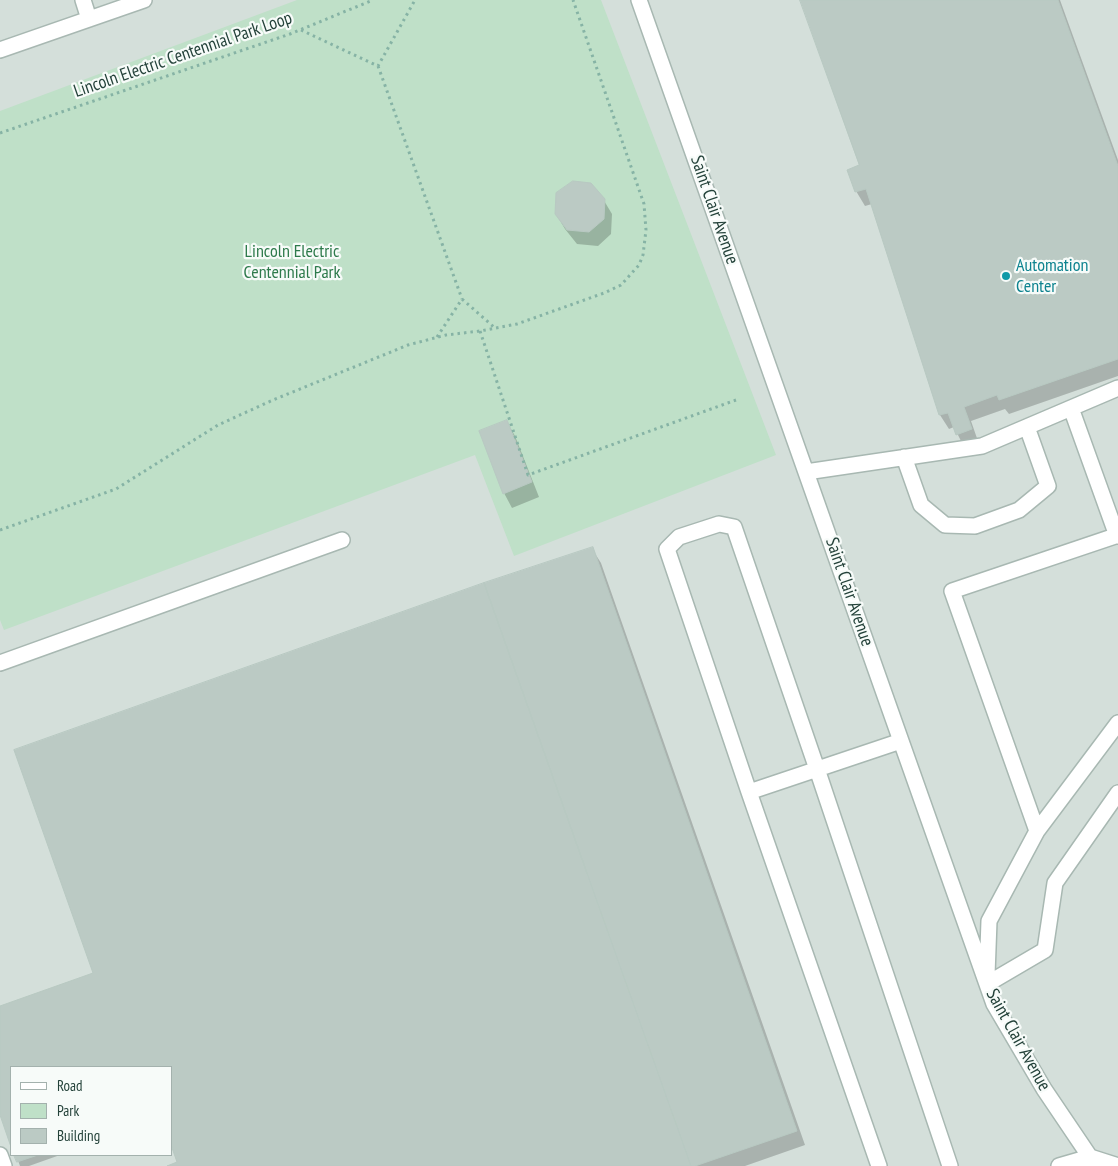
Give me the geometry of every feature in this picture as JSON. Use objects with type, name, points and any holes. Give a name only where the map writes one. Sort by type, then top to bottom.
[{"type":"street","points":[[82,0],[89,19]]},
{"type":"street","points":[[0,50],[144,0]]},
{"type":"street","name":"Saint Clair Avenue","points":[[639,0],[994,1004],[1044,1089],[1093,1161]]},
{"type":"street","points":[[806,472],[982,446],[1118,388]]},
{"type":"street","points":[[1037,831],[952,591],[1118,535],[1071,408]]},
{"type":"street","points":[[904,458],[921,505],[945,525],[975,526],[1019,510],[1048,486],[1027,427]]},
{"type":"street","points":[[879,1166],[667,549],[679,536],[719,524],[734,527],[818,769],[950,1166]]},
{"type":"street","points":[[0,663],[342,540]]},
{"type":"street","points":[[987,984],[989,921],[1037,831],[1118,723]]},
{"type":"street","points":[[749,792],[901,741]]},
{"type":"street","points":[[987,984],[1045,950],[1054,883],[1118,793]]},
{"type":"street","points":[[0,1155],[4,1166]]},
{"type":"street","points":[[1058,1166],[1093,1161],[1118,1166]]},
{"type":"path","name":"Lincoln Electric Centennial Park Loop","points":[[0,133],[300,29],[374,0]]},
{"type":"path","points":[[378,66],[415,0]]},
{"type":"path","points":[[0,530],[116,489],[218,425],[273,400],[408,345],[517,324],[604,293],[621,285],[639,264],[643,256],[646,230],[644,204],[573,0]]},
{"type":"path","points":[[300,29],[378,66],[462,299],[496,328]]},
{"type":"path","points":[[437,338],[462,299]]},
{"type":"path","points":[[480,331],[528,475],[736,400]]},
{"type":"shaded area","points":[[0,0],[1118,0],[1118,1166],[0,1166]]},
{"type":"green space","name":"Lincoln Electric Centennial Park","points":[[297,0],[601,0],[776,455],[514,556],[475,455],[4,630],[0,620],[0,111]]},
{"type":"building","name":"Automation Center","points":[[800,0],[1058,0],[1118,166],[1118,359],[999,400],[997,395],[964,407],[972,429],[956,435],[948,413],[939,415],[866,189],[855,192],[847,170],[859,165]]},
{"type":"building","points":[[573,181],[591,183],[605,199],[604,219],[589,232],[567,230],[555,214],[556,193]]},
{"type":"building","points":[[507,420],[532,482],[503,494],[479,431]]},
{"type":"building","points":[[593,547],[797,1131],[695,1166],[691,1166],[484,583]]},
{"type":"building","points":[[484,583],[691,1166],[167,1166],[177,1162],[172,1148],[172,1066],[10,1066],[10,1144],[0,1115],[0,1006],[93,973],[14,750]]},
{"type":"building","points":[[14,1156],[35,1156],[17,1162]]},
{"type":"place","name":"Automation Center","points":[[1006,276]]}]
